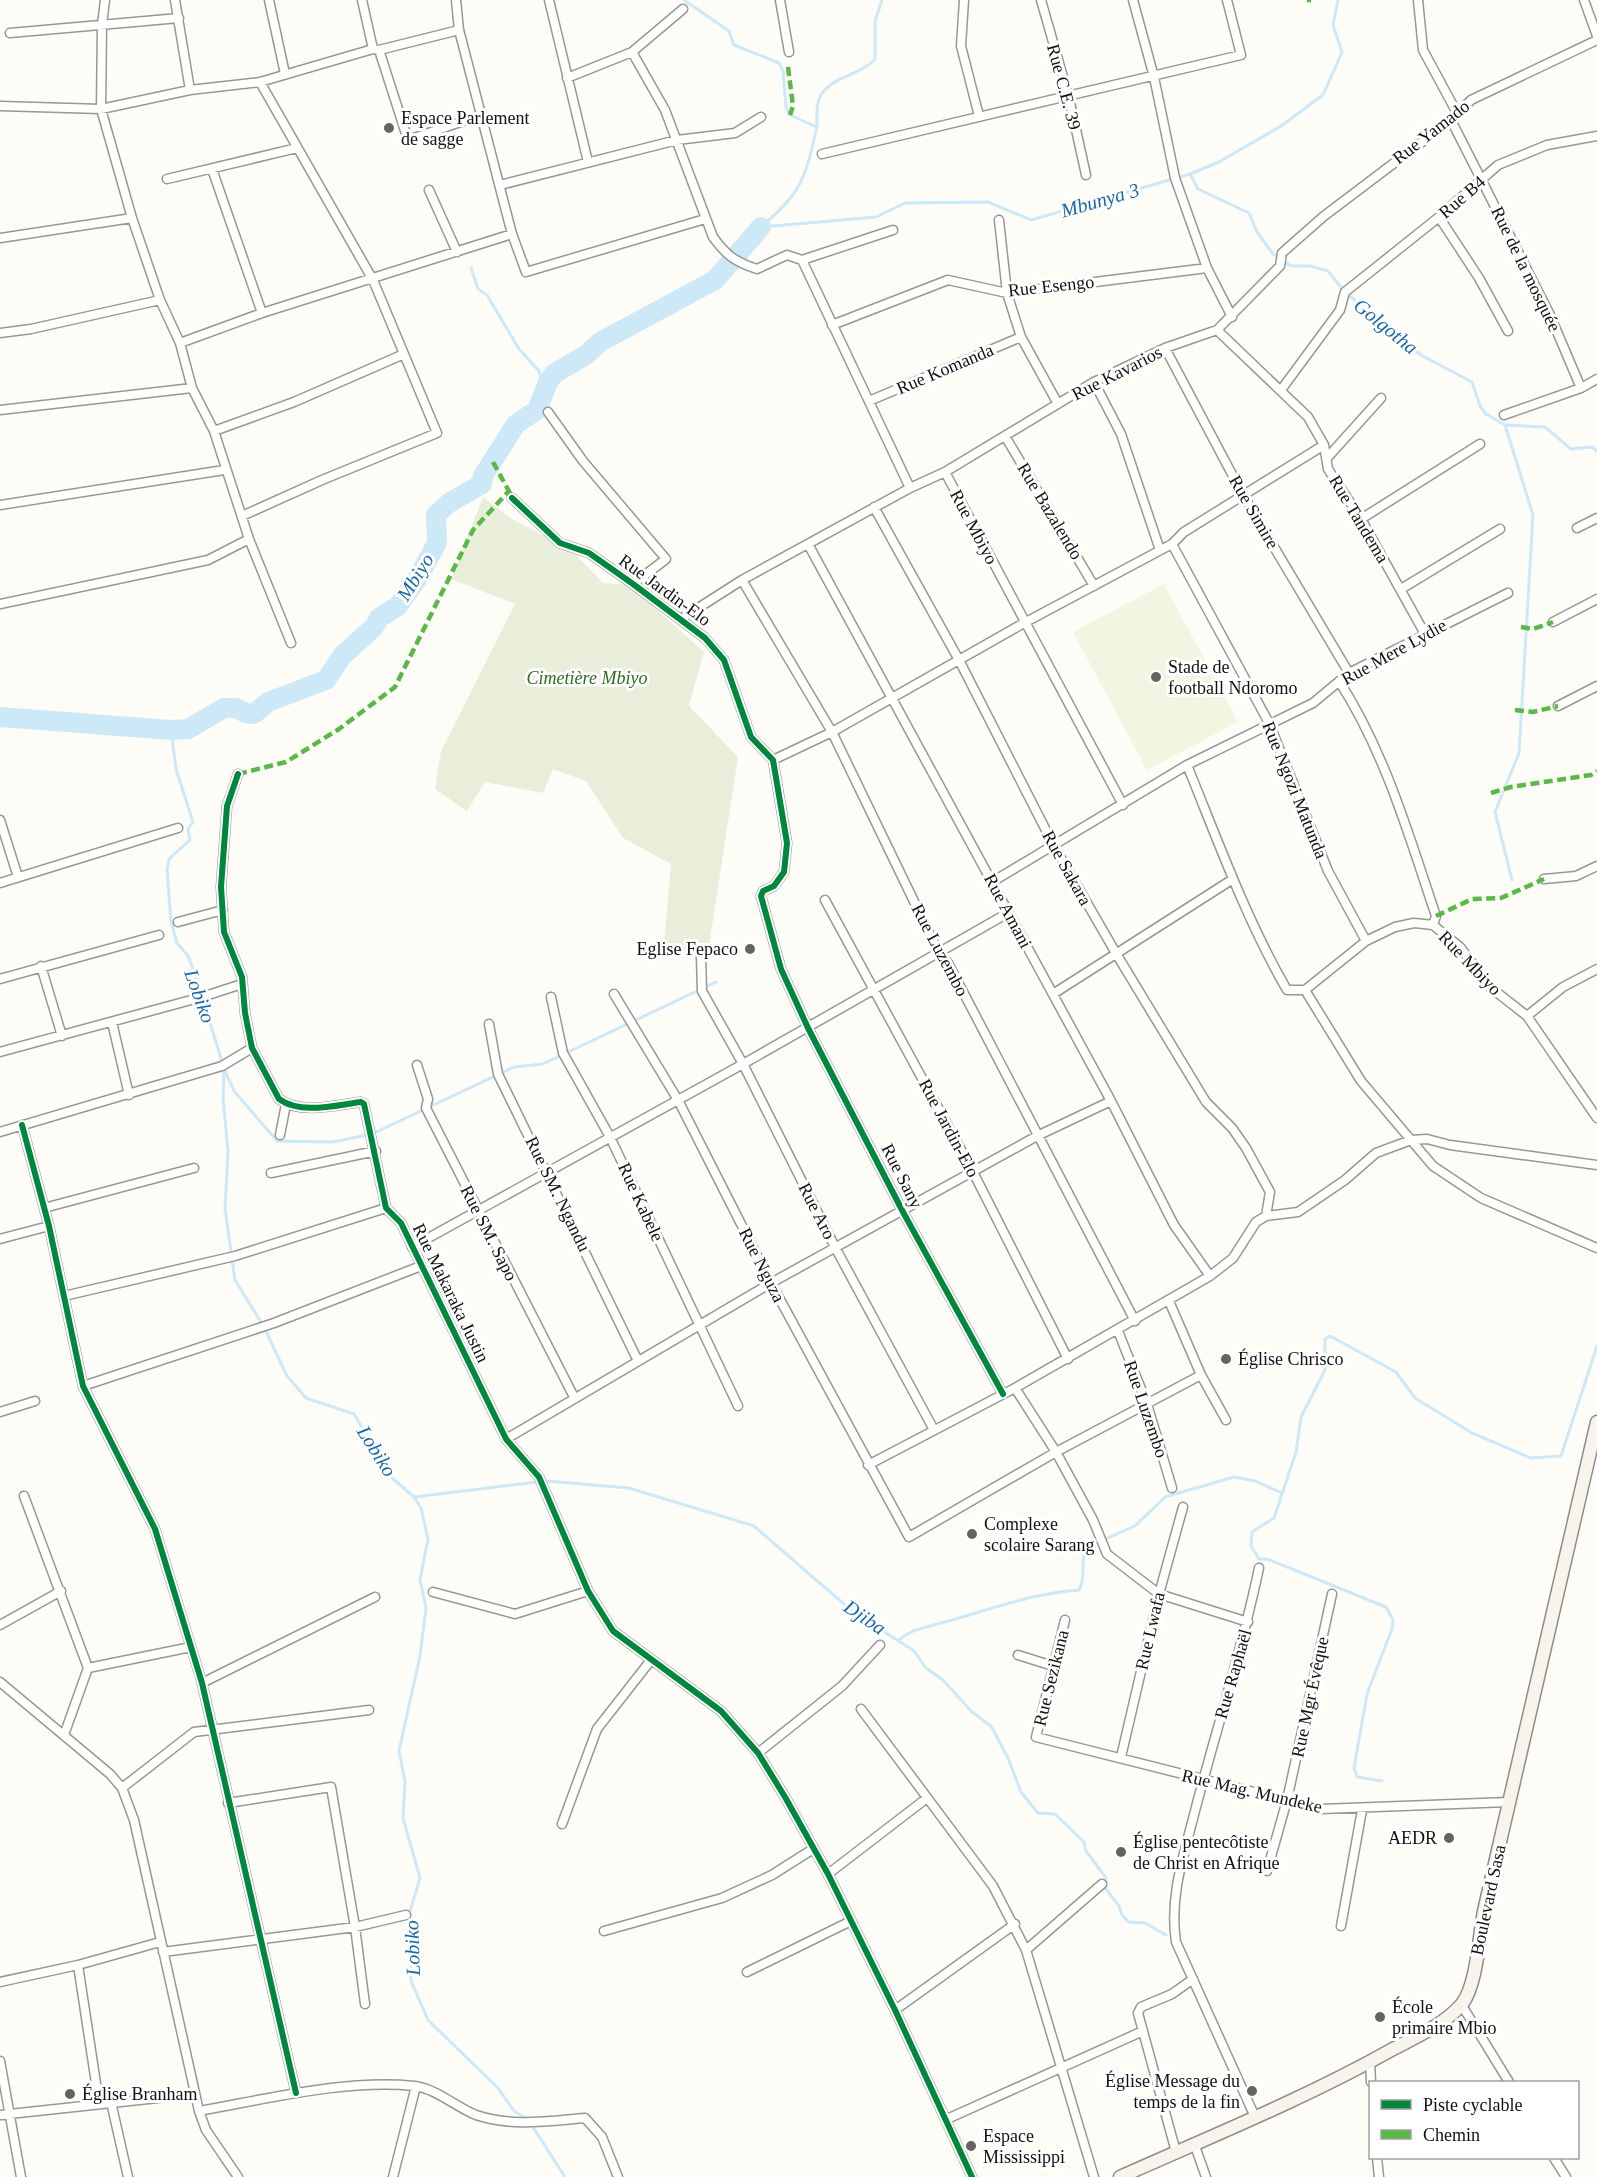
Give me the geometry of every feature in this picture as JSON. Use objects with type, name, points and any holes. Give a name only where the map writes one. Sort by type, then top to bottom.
[{"type":"street","points":[[105,0],[102,25],[101,109],[132,218],[160,300],[180,343],[192,388],[214,431],[224,470],[249,539],[291,643]]},
{"type":"street","points":[[175,0],[189,90]]},
{"type":"street","points":[[268,0],[285,74]]},
{"type":"street","points":[[362,0],[376,50],[408,140],[482,115]]},
{"type":"street","points":[[456,0],[459,30],[512,234],[526,272],[705,219]]},
{"type":"street","points":[[549,0],[588,162]]},
{"type":"street","points":[[780,0],[789,52]]},
{"type":"street","points":[[964,0],[961,46],[979,116]]},
{"type":"street","name":"Rue C.E. 39","points":[[1041,0],[1069,98],[1086,175]]},
{"type":"street","points":[[1133,0],[1154,77],[1176,178],[1207,268],[1232,317]]},
{"type":"street","points":[[822,154],[979,116],[1069,98],[1241,55],[1227,0]]},
{"type":"street","name":"Rue de la mosquée","points":[[1418,0],[1423,50],[1481,180],[1549,313],[1581,388]]},
{"type":"street","points":[[1584,0],[1597,38]]},
{"type":"street","points":[[567,78],[632,52],[683,9]]},
{"type":"street","points":[[10,33],[179,18]]},
{"type":"street","points":[[0,106],[101,109],[189,90],[260,82],[459,30]]},
{"type":"street","name":"Rue Yamado","points":[[1280,266],[1282,253],[1324,216],[1454,116],[1470,100],[1597,38]]},
{"type":"street","points":[[632,52],[665,110],[705,219],[725,255],[736,263],[757,269],[787,255],[801,260],[893,230]]},
{"type":"street","points":[[242,516],[437,433],[373,280],[260,82]]},
{"type":"street","points":[[500,185],[677,140],[735,133],[760,117]]},
{"type":"street","name":"Rue B4","points":[[1281,390],[1340,309],[1345,292],[1439,217],[1498,165],[1546,145],[1597,136]]},
{"type":"street","points":[[167,178],[297,148]]},
{"type":"street","points":[[213,169],[262,313]]},
{"type":"street","points":[[429,190],[457,252]]},
{"type":"street","points":[[1439,217],[1479,278],[1508,332]]},
{"type":"street","points":[[0,238],[132,218]]},
{"type":"street","points":[[999,220],[1007,293],[1021,337],[1058,404]]},
{"type":"street","points":[[180,343],[262,313],[373,280],[512,234]]},
{"type":"street","points":[[801,260],[910,488]]},
{"type":"street","name":"Rue Kavarios","points":[[945,472],[1094,382],[1165,348],[1217,330],[1280,266]]},
{"type":"street","name":"Rue Esengo","points":[[832,324],[948,280],[1007,293],[1207,268]]},
{"type":"street","points":[[0,333],[31,329],[160,300]]},
{"type":"street","name":"Rue Tandema","points":[[1217,330],[1308,417],[1324,445],[1329,468],[1361,519],[1425,634]]},
{"type":"street","name":"Rue Komanda","points":[[869,401],[1021,337]]},
{"type":"street","name":"Rue Simire","points":[[1165,348],[1243,495],[1348,673]]},
{"type":"street","points":[[214,431],[294,402],[404,354]]},
{"type":"street","points":[[1504,415],[1581,388],[1597,379]]},
{"type":"street","points":[[1094,382],[1121,434],[1160,550]]},
{"type":"street","points":[[0,410],[192,388]]},
{"type":"street","points":[[1327,458],[1381,398]]},
{"type":"street","points":[[548,412],[583,461],[666,559],[633,584]]},
{"type":"street","name":"Rue Bazalendo","points":[[1005,436],[1094,586]]},
{"type":"street","points":[[1361,519],[1480,444]]},
{"type":"street","points":[[773,760],[832,732],[1024,623],[1172,544],[1184,532],[1324,445]]},
{"type":"street","points":[[0,505],[224,470]]},
{"type":"street","name":"Rue Mbiyo","points":[[681,619],[742,580],[874,507],[945,472],[1024,623],[1124,805]]},
{"type":"street","name":"Rue Jardin-Elo","points":[[512,498],[560,543],[589,553],[705,638],[724,660],[751,737],[773,760]]},
{"type":"street","name":"Rue Sakara","points":[[874,507],[959,660],[1054,846],[1117,955],[1206,1102],[1232,1128],[1246,1148],[1270,1192],[1266,1216]]},
{"type":"street","points":[[1577,528],[1597,518]]},
{"type":"street","points":[[1401,589],[1500,529]]},
{"type":"street","points":[[0,604],[208,560],[249,539]]},
{"type":"street","name":"Rue Amani","points":[[808,544],[1111,1101],[1174,1225],[1210,1276]]},
{"type":"street","name":"Rue Ngozi Matunda","points":[[1172,544],[1269,723],[1328,872],[1366,941]]},
{"type":"street","name":"Rue Luzembo","points":[[742,580],[832,732],[939,953],[948,963],[1036,1136],[1135,1321]]},
{"type":"street","name":"Rue Mere Lydie","points":[[992,882],[1124,805],[1187,765],[1313,703],[1348,673],[1508,592]]},
{"type":"street","points":[[1553,622],[1597,598]]},
{"type":"street","points":[[1339,681],[1363,717],[1407,831],[1436,916],[1433,925]]},
{"type":"street","points":[[1558,706],[1597,686]]},
{"type":"street","name":"Rue Sany","points":[[773,760],[787,843],[784,872],[774,886],[763,891],[761,896],[781,969],[808,1028],[903,1212],[1003,1394]]},
{"type":"street","points":[[1187,765],[1233,879],[1270,960],[1287,990],[1305,990],[1361,1082],[1433,1166],[1481,1198],[1597,1248]]},
{"type":"street","points":[[238,774],[227,806],[221,887],[224,932],[242,984],[252,1048],[279,1099],[286,1104],[280,1135]]},
{"type":"street","points":[[0,820],[18,877]]},
{"type":"street","points":[[0,883],[178,828]]},
{"type":"street","points":[[1544,879],[1576,876],[1597,866]]},
{"type":"street","points":[[1053,994],[1233,879]]},
{"type":"street","name":"Rue Jardin-Elo","points":[[825,900],[973,1172],[1068,1359]]},
{"type":"street","points":[[178,922],[223,910]]},
{"type":"street","points":[[412,1247],[808,1028],[1008,913]]},
{"type":"street","name":"Rue Mbiyo","points":[[1305,990],[1366,941],[1395,927],[1414,923],[1433,925],[1460,947],[1490,987],[1527,1016],[1597,1118]]},
{"type":"street","points":[[0,979],[159,935]]},
{"type":"street","name":"Rue Aro","points":[[701,957],[702,992],[743,1064],[836,1249],[934,1430]]},
{"type":"street","points":[[41,966],[62,1036]]},
{"type":"street","points":[[1527,1016],[1563,987],[1597,969]]},
{"type":"street","points":[[0,1052],[112,1023],[242,984]]},
{"type":"street","name":"Rue Nguza","points":[[614,994],[632,1019],[678,1100],[771,1283],[909,1537],[1056,1452]]},
{"type":"street","name":"Rue Kabele","points":[[551,998],[563,1053],[610,1137],[738,1406]]},
{"type":"street","points":[[112,1023],[129,1095]]},
{"type":"street","name":"Rue SM. Ngandu","points":[[489,1024],[498,1074],[548,1172],[638,1361]]},
{"type":"street","points":[[0,1132],[222,1066],[252,1048]]},
{"type":"street","name":"Rue SM. Sapo","points":[[417,1065],[428,1099],[426,1108],[574,1397]]},
{"type":"street","points":[[506,1439],[771,1283],[903,1212],[1036,1136],[1111,1101]]},
{"type":"street","name":"Rue Makaraka Justin","points":[[286,1104],[318,1108],[361,1102],[376,1151],[386,1208],[401,1223],[506,1439],[539,1477],[588,1591],[613,1631],[721,1711],[758,1753],[828,1874],[947,2119],[972,2177]]},
{"type":"street","points":[[22,1125],[49,1226],[83,1386],[155,1529],[202,1683],[296,2093]]},
{"type":"street","points":[[868,1465],[1068,1359],[1210,1276],[1233,1258],[1256,1222],[1266,1216],[1298,1212],[1345,1180],[1376,1154],[1411,1140],[1427,1139],[1450,1145],[1597,1165]]},
{"type":"street","points":[[271,1173],[376,1151]]},
{"type":"street","points":[[44,1208],[194,1168]]},
{"type":"street","points":[[64,1296],[236,1256],[386,1208]]},
{"type":"street","points":[[0,1239],[49,1226]]},
{"type":"street","points":[[83,1386],[274,1323],[421,1266]]},
{"type":"street","points":[[1169,1301],[1201,1375],[1226,1420]]},
{"type":"street","name":"Rue Luzembo","points":[[1118,1331],[1147,1404],[1172,1488]]},
{"type":"street","points":[[1056,1452],[1201,1375]]},
{"type":"street","points":[[1015,1388],[1056,1452],[1093,1520],[1107,1554],[1159,1594],[1248,1622]]},
{"type":"street","points":[[0,1412],[36,1401]]},
{"type":"street","name":"Boulevard Sasa","points":[[1120,2177],[1195,2146],[1370,2062],[1434,2027],[1461,2004],[1469,1990],[1484,1911],[1597,1422]]},
{"type":"street","points":[[24,1496],[88,1668],[64,1735]]},
{"type":"street","name":"Rue Lwafa","points":[[1121,1757],[1159,1594],[1183,1507]]},
{"type":"street","name":"Rue Raphaël","points":[[1256,2117],[1176,1942],[1172,1916],[1180,1872],[1203,1780],[1248,1622],[1259,1568]]},
{"type":"street","points":[[0,1625],[61,1591]]},
{"type":"street","points":[[433,1592],[515,1614],[588,1591]]},
{"type":"street","name":"Rue Mgr Évêque","points":[[1267,1870],[1287,1800],[1332,1594]]},
{"type":"street","points":[[202,1683],[375,1597]]},
{"type":"street","name":"Rue Sezikana","points":[[1036,1737],[1065,1620]]},
{"type":"street","points":[[758,1753],[842,1686],[880,1645]]},
{"type":"street","points":[[88,1668],[191,1647]]},
{"type":"street","points":[[1018,1655],[1053,1666]]},
{"type":"street","points":[[562,1824],[597,1729],[651,1660]]},
{"type":"street","points":[[0,1682],[110,1774],[122,1788],[134,1820],[199,2111],[206,2130],[238,2177]]},
{"type":"street","points":[[861,1709],[993,1887],[1015,1924],[1026,1950],[1094,2177]]},
{"type":"street","points":[[122,1788],[194,1732],[369,1710]]},
{"type":"street","name":"Rue Mag. Mundeke","points":[[1036,1737],[1321,1809],[1362,1810],[1509,1802]]},
{"type":"street","points":[[228,1803],[331,1787],[355,1928],[364,2004]]},
{"type":"street","points":[[828,1874],[927,1798]]},
{"type":"street","points":[[1341,1926],[1362,1810]]},
{"type":"street","points":[[604,1931],[722,1898],[772,1875],[813,1849]]},
{"type":"street","points":[[1026,1950],[1102,1884]]},
{"type":"street","points":[[163,1952],[355,1928],[406,1915]]},
{"type":"street","points":[[747,1971],[850,1921]]},
{"type":"street","points":[[895,2010],[1015,1924]]},
{"type":"street","points":[[0,1982],[78,1965],[160,1942]]},
{"type":"street","points":[[78,1965],[99,2103]]},
{"type":"street","points":[[1176,2152],[1138,2013],[1141,2007],[1172,1994],[1193,1979]]},
{"type":"street","points":[[1461,2004],[1508,2081]]},
{"type":"street","points":[[947,2119],[1143,2031]]},
{"type":"street","points":[[0,2061],[5,2115],[21,2177]]},
{"type":"street","points":[[1370,2062],[1371,2081]]},
{"type":"street","points":[[199,2111],[296,2093],[373,2085],[416,2086],[476,2115],[515,2124],[585,2118],[602,2137],[618,2177]]},
{"type":"street","points":[[393,2177],[416,2086]]},
{"type":"street","points":[[5,2115],[195,2094]]},
{"type":"street","points":[[111,2102],[128,2177]]},
{"type":"street","points":[[1195,2146],[1206,2177]]},
{"type":"street","points":[[1377,2159],[1379,2177]]},
{"type":"street","points":[[1555,2159],[1566,2177]]},
{"type":"green space","name":"Cimetière Mbiyo","points":[[483,497],[510,518],[571,550],[603,583],[629,585],[704,652],[689,706],[738,757],[709,946],[663,954],[671,864],[623,838],[586,781],[553,769],[543,793],[485,782],[467,811],[435,789],[441,751],[515,604],[451,579]]},
{"type":"green space","name":"Stade de football Ndoromo","points":[[1164,584],[1238,722],[1147,770],[1073,632]]},
{"type":"waterway","points":[[684,0],[729,31],[734,45],[779,63],[783,71],[786,107],[790,115],[817,127],[805,171],[794,193],[762,226]]},
{"type":"waterway","points":[[817,127],[818,102],[824,91],[830,85],[875,59],[875,21],[882,0]]},
{"type":"waterway","name":"Mbunya 3","points":[[761,227],[876,217],[905,203],[988,202],[1031,220],[1190,174],[1219,162],[1281,126],[1323,95],[1342,52],[1333,25],[1338,0]]},
{"type":"waterway","name":"Golgotha","points":[[1190,174],[1198,189],[1249,213],[1257,232],[1273,254],[1291,266],[1310,266],[1328,271],[1345,292],[1421,355],[1472,382],[1480,406],[1486,414],[1505,425],[1545,427],[1571,449],[1592,447],[1597,451]]},
{"type":"waterway","name":"Mbiyo","points":[[0,717],[171,730],[188,729],[224,708],[236,708],[254,714],[268,702],[326,680],[342,656],[374,627],[379,618],[398,606],[417,579],[437,543],[436,515],[449,503],[482,484],[483,476],[516,424],[537,410],[549,380],[555,373],[586,355],[600,342],[715,280],[761,227]]},
{"type":"waterway","points":[[471,268],[478,289],[487,295],[519,349],[539,371],[544,387]]},
{"type":"waterway","points":[[1505,425],[1533,515],[1519,753],[1495,812],[1512,880]]},
{"type":"waterway","name":"Lobiko","points":[[171,730],[176,769],[193,822],[188,829],[190,840],[169,859],[167,870],[171,922],[177,943],[188,956],[195,974],[224,1068],[223,1098],[228,1152],[225,1209],[235,1280],[264,1327],[287,1376],[306,1398],[354,1414],[391,1477],[414,1497],[421,1508],[428,1539],[420,1580],[426,1608],[420,1656],[399,1751],[405,1781],[403,1818],[420,1878],[408,1918],[411,1981],[428,2020],[498,2088],[514,2111],[527,2119]]},
{"type":"waterway","points":[[225,1071],[234,1091],[277,1141],[333,1142],[372,1134],[514,1067],[543,1064],[716,982]]},
{"type":"waterway","points":[[1382,1781],[1357,1777],[1354,1768],[1367,1694],[1392,1629],[1393,1620],[1386,1607],[1267,1559],[1259,1559],[1251,1546],[1252,1532],[1274,1518],[1296,1452],[1301,1417],[1325,1370],[1325,1339],[1330,1336],[1396,1372],[1415,1398],[1472,1433],[1531,1458],[1561,1456],[1597,1346]]},
{"type":"waterway","name":"Djiba","points":[[899,1640],[919,1629],[1009,1603],[1042,1595],[1079,1590],[1087,1547],[1135,1526],[1165,1497],[1234,1477],[1255,1481],[1282,1493]]},
{"type":"waterway","name":"Djiba","points":[[414,1497],[546,1481],[629,1488],[754,1526],[852,1611],[914,1651],[926,1668],[943,1680],[972,1712],[991,1726],[1008,1758],[1021,1792],[1038,1813],[1055,1814],[1084,1842],[1086,1851],[1106,1878],[1106,1889],[1119,1906],[1122,1915],[1129,1922],[1145,1923],[1166,1935]]},
{"type":"waterway","name":"Lobiko","points":[[531,2124],[565,2177]]},
{"type":"marked path","points":[[788,67],[793,106],[790,115]]},
{"type":"marked path","points":[[493,462],[512,497]]},
{"type":"marked path","points":[[238,774],[286,762],[339,729],[395,687],[473,530],[509,491]]},
{"type":"marked path","points":[[1521,627],[1533,629],[1553,622]]},
{"type":"marked path","points":[[1515,710],[1533,712],[1558,706]]},
{"type":"marked path","points":[[1491,793],[1511,787],[1591,775],[1597,771]]},
{"type":"marked path","points":[[1436,916],[1472,899],[1501,898],[1544,879]]},
{"type":"cycle path","points":[[512,498],[560,543],[589,553],[633,584],[705,638],[724,660],[751,737],[773,760],[787,843],[784,872],[774,886],[763,891],[761,896],[781,969],[808,1028],[903,1212],[1003,1394]]},
{"type":"cycle path","points":[[238,774],[227,806],[221,887],[224,932],[242,977],[245,1013],[252,1048],[279,1099],[288,1104],[308,1108],[361,1102],[364,1104],[386,1208],[401,1223],[506,1439],[539,1477],[588,1591],[613,1631],[721,1711],[758,1753],[828,1874],[895,2010],[972,2177]]},
{"type":"cycle path","points":[[22,1125],[49,1226],[83,1386],[155,1529],[202,1683],[296,2093]]},
{"type":"place","name":"Espace Parlement de sagge","points":[[389,128]]},
{"type":"place","name":"Stade de football Ndoromo","points":[[1156,677]]},
{"type":"place","name":"Eglise Fepaco","points":[[750,949]]},
{"type":"place","name":"Église Chrisco","points":[[1226,1359]]},
{"type":"place","name":"Complexe scolaire Sarang","points":[[972,1534]]},
{"type":"place","name":"AEDR","points":[[1449,1838]]},
{"type":"place","name":"Église pentecôtiste de Christ en Afrique","points":[[1121,1852]]},
{"type":"place","name":"École primaire Mbio","points":[[1380,2017]]},
{"type":"place","name":"Église Message du temps de la fin","points":[[1252,2091]]},
{"type":"place","name":"Église Branham","points":[[70,2094]]},
{"type":"place","name":"Espace Mississippi","points":[[971,2146]]}]
